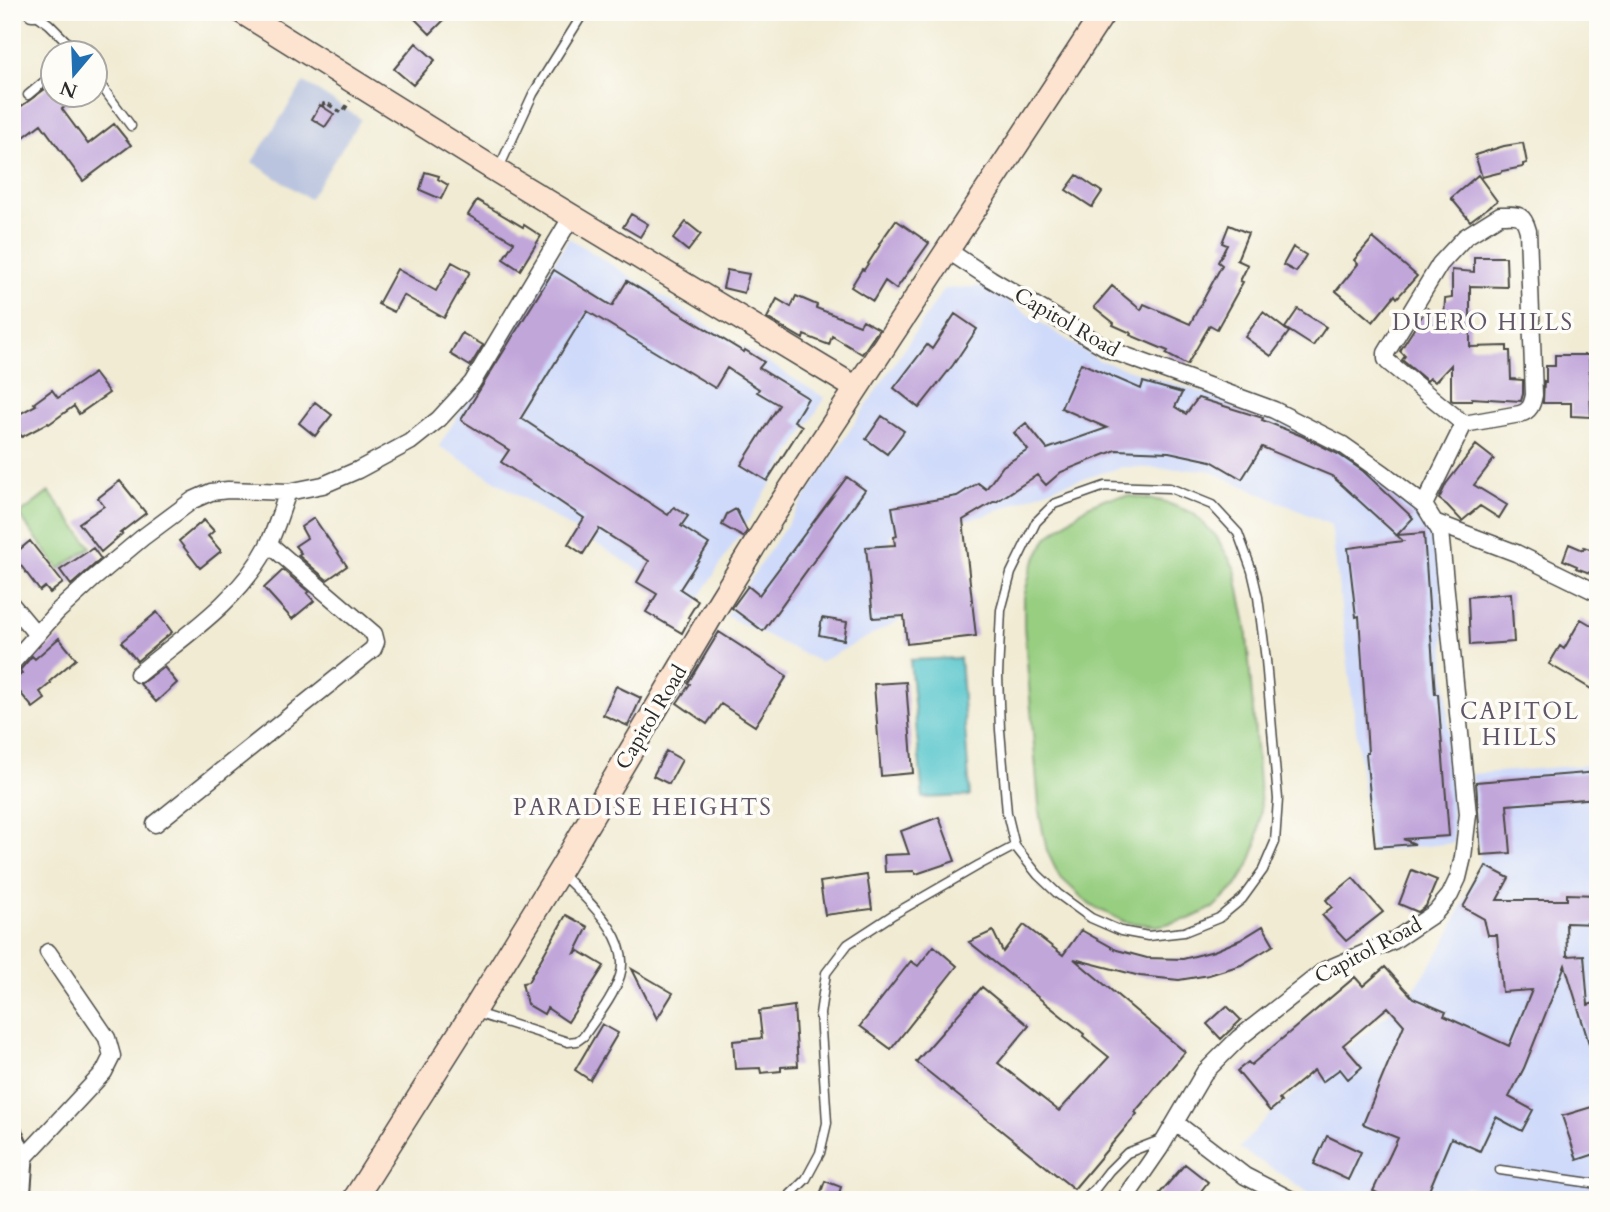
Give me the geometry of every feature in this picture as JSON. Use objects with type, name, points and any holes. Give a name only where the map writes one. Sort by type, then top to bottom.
[{"type":"main road","points":[[242,12],[497,171],[856,388]]},
{"type":"main road","points":[[947,250],[1104,12]]},
{"type":"main road","name":"Capitol Road","points":[[354,1200],[559,872],[772,517],[947,250]]},
{"type":"street","points":[[1500,215],[1517,215],[1525,221],[1528,231],[1534,395],[1531,408],[1526,413],[1464,424],[1388,362],[1386,353],[1440,264],[1465,237],[1500,215]]},
{"type":"street","points":[[12,663],[57,612],[93,579],[193,500],[211,492],[228,490],[288,492],[323,485],[410,442],[439,419],[472,383],[572,216]]},
{"type":"street","name":"Capitol Road","points":[[947,250],[1110,350],[1274,410],[1343,445],[1424,505],[1440,531],[1468,814],[1463,858],[1450,895],[1435,913],[1392,941],[1325,970],[1239,1038],[1205,1073],[1124,1200]]},
{"type":"street","points":[[1424,505],[1464,424]]},
{"type":"street","points":[[138,674],[229,598],[248,577],[269,544],[288,492]]},
{"type":"street","points":[[1434,522],[1516,553],[1598,593]]},
{"type":"street","points":[[155,824],[373,649],[376,642],[374,634],[269,544]]},
{"type":"street","points":[[12,605],[37,635]]},
{"type":"street","points":[[23,1158],[104,1072],[112,1056],[107,1038],[48,952]]},
{"type":"street","points":[[1175,1123],[1245,1176],[1292,1200]]},
{"type":"street","points":[[12,1133],[23,1158],[20,1200]]},
{"type":"lane","points":[[34,12],[62,38]]},
{"type":"lane","points":[[497,171],[533,94],[584,12]]},
{"type":"lane","points":[[28,95],[38,87]]},
{"type":"lane","points":[[108,95],[131,127]]},
{"type":"lane","points":[[1105,486],[1170,488],[1212,505],[1238,533],[1258,597],[1278,799],[1275,842],[1263,870],[1242,899],[1219,918],[1184,932],[1148,936],[1121,931],[1091,918],[1058,894],[1038,875],[1015,846],[1007,813],[1000,730],[998,676],[1001,610],[1010,573],[1036,522],[1054,504],[1105,486]]},
{"type":"lane","points":[[785,1200],[806,1179],[820,1153],[827,1123],[820,1014],[826,973],[848,944],[894,914],[1015,846]]},
{"type":"lane","points":[[473,1012],[568,1042],[577,1041],[584,1036],[614,990],[621,975],[622,964],[614,935],[592,904],[559,872]]},
{"type":"lane","points":[[1082,1200],[1127,1153],[1166,1138]]},
{"type":"lane","points":[[1500,1170],[1598,1184]]},
{"type":"path","points":[[322,107],[325,102],[342,113],[360,85]]},
{"type":"shaded area","points":[[304,82],[361,119],[309,199],[252,162]]},
{"type":"shaded area","points":[[569,238],[825,398],[695,605],[439,446]]},
{"type":"shaded area","points":[[985,286],[1098,360],[1270,414],[1341,447],[1424,506],[1439,532],[1454,843],[1371,852],[1331,525],[1207,470],[1123,467],[1058,486],[984,516],[890,534],[900,620],[820,662],[726,616],[944,289]]},
{"type":"shaded area","points":[[1598,764],[1598,939],[1595,940],[1598,983],[1598,1200],[1488,1200],[1468,1187],[1451,1200],[1321,1200],[1239,1148],[1268,1116],[1411,994],[1446,941],[1478,868],[1480,857],[1471,774]]},
{"type":"green space","points":[[49,492],[91,547],[59,569],[19,515]]},
{"type":"green space","points":[[1130,496],[1162,501],[1193,513],[1216,536],[1235,569],[1246,625],[1261,807],[1257,844],[1248,867],[1236,886],[1213,908],[1189,919],[1157,926],[1125,922],[1090,905],[1059,876],[1047,851],[1040,817],[1024,626],[1024,597],[1031,568],[1047,538],[1086,507],[1106,498]]},
{"type":"water","points":[[960,658],[970,796],[923,798],[910,660]]},
{"type":"building","points":[[408,12],[452,12],[430,34]]},
{"type":"building","points":[[416,43],[435,60],[413,85],[394,69]]},
{"type":"building","points":[[38,94],[38,108],[63,108],[88,144],[114,124],[131,145],[83,181],[41,124],[12,146],[12,113]]},
{"type":"building","points":[[320,105],[334,114],[325,127],[312,119]]},
{"type":"building","points":[[1523,143],[1527,163],[1523,164],[1523,167],[1482,177],[1475,155]]},
{"type":"building","points":[[425,172],[439,176],[438,179],[448,185],[441,199],[420,190]]},
{"type":"building","points":[[1077,175],[1102,192],[1092,207],[1066,190]]},
{"type":"building","points":[[1478,175],[1497,201],[1470,221],[1451,198]]},
{"type":"building","points":[[477,200],[541,236],[520,270],[503,259],[514,242],[468,215]]},
{"type":"building","points":[[631,214],[648,224],[640,237],[623,227]]},
{"type":"building","points":[[896,220],[929,243],[896,289],[885,281],[873,301],[851,287]]},
{"type":"building","points":[[686,222],[701,234],[688,251],[673,239]]},
{"type":"building","points":[[1229,225],[1248,233],[1237,260],[1248,265],[1240,281],[1243,282],[1217,329],[1210,325],[1187,365],[1166,354],[1168,351],[1113,325],[1114,323],[1094,307],[1112,286],[1141,310],[1144,304],[1190,324],[1222,265],[1218,262],[1227,245],[1222,243]]},
{"type":"building","points":[[1373,238],[1417,276],[1397,298],[1395,295],[1373,322],[1336,291],[1358,264],[1354,260]]},
{"type":"building","points":[[1293,247],[1306,255],[1296,272],[1283,265]]},
{"type":"building","points":[[1474,257],[1506,257],[1507,287],[1470,286],[1470,347],[1507,346],[1507,351],[1510,351],[1511,379],[1523,380],[1521,401],[1472,398],[1472,401],[1453,401],[1451,365],[1435,382],[1430,378],[1427,381],[1402,360],[1405,356],[1400,351],[1427,308],[1444,323],[1445,299],[1452,298],[1452,270],[1474,272]]},
{"type":"building","points":[[452,262],[470,272],[444,318],[403,295],[394,312],[378,304],[397,269],[436,291]]},
{"type":"building","points":[[554,270],[612,306],[627,281],[764,362],[759,368],[808,398],[794,421],[802,426],[767,481],[741,465],[779,405],[757,392],[759,389],[727,368],[715,388],[587,311],[521,418],[668,515],[674,507],[688,516],[681,526],[709,544],[680,589],[698,601],[682,633],[646,612],[657,594],[637,582],[649,561],[599,529],[583,554],[568,544],[584,518],[501,462],[509,450],[461,420]]},
{"type":"building","points":[[727,270],[749,274],[744,293],[723,288]]},
{"type":"building","points":[[796,296],[817,305],[816,308],[860,325],[863,320],[879,329],[862,354],[832,336],[829,345],[804,335],[803,339],[767,318],[777,299],[791,307]]},
{"type":"building","points":[[1298,309],[1326,327],[1313,346],[1285,328]]},
{"type":"building","points":[[1263,312],[1289,332],[1271,356],[1245,337]]},
{"type":"building","points":[[955,314],[977,329],[919,408],[894,388],[927,345],[932,349]]},
{"type":"building","points":[[462,333],[483,345],[470,366],[450,354]]},
{"type":"building","points":[[1555,355],[1589,355],[1591,417],[1571,416],[1571,403],[1543,403],[1546,366],[1555,366]]},
{"type":"building","points":[[1081,363],[1141,389],[1143,382],[1182,393],[1175,407],[1186,414],[1198,398],[1263,418],[1262,420],[1302,436],[1338,454],[1363,471],[1413,518],[1397,535],[1424,533],[1435,694],[1438,694],[1449,836],[1403,839],[1415,844],[1375,847],[1366,753],[1359,616],[1356,617],[1348,548],[1403,541],[1332,476],[1262,447],[1242,479],[1211,461],[1169,452],[1116,450],[1061,472],[1046,485],[1037,475],[963,520],[976,636],[907,644],[904,616],[873,618],[866,547],[895,545],[894,537],[897,536],[892,507],[957,496],[978,483],[986,489],[1003,466],[1028,450],[1014,433],[1026,423],[1047,449],[1107,428],[1061,408]]},
{"type":"building","points":[[94,373],[109,393],[79,414],[74,406],[49,424],[22,437],[12,418],[36,405],[34,403],[52,390],[58,398]]},
{"type":"building","points":[[315,402],[332,415],[315,436],[299,423]]},
{"type":"building","points":[[882,416],[904,431],[887,454],[866,439]]},
{"type":"building","points":[[1476,445],[1494,459],[1474,485],[1507,505],[1499,518],[1480,506],[1462,521],[1439,499],[1446,484]]},
{"type":"building","points":[[847,477],[865,490],[763,631],[732,608],[748,586],[759,595]]},
{"type":"building","points":[[120,481],[146,513],[101,552],[79,523],[104,506],[98,498]]},
{"type":"building","points":[[736,509],[747,531],[743,537],[722,525],[727,514]]},
{"type":"building","points":[[314,518],[347,566],[327,580],[298,555],[301,553],[295,546],[307,538],[301,527]]},
{"type":"building","points":[[204,520],[214,531],[208,536],[221,551],[200,568],[179,541]]},
{"type":"building","points":[[30,541],[63,583],[50,593],[45,587],[40,591],[13,555]]},
{"type":"building","points":[[1569,544],[1598,552],[1598,576],[1563,560]]},
{"type":"building","points":[[93,548],[101,559],[71,585],[60,570]]},
{"type":"building","points":[[283,570],[309,592],[307,593],[314,601],[292,619],[264,588]]},
{"type":"building","points":[[1511,593],[1514,642],[1470,645],[1468,597]]},
{"type":"building","points":[[157,612],[172,632],[137,661],[121,642]]},
{"type":"building","points":[[822,618],[847,622],[844,640],[819,635]]},
{"type":"building","points":[[1581,619],[1598,629],[1598,693],[1549,664],[1560,646],[1564,649]]},
{"type":"building","points":[[719,632],[787,676],[755,726],[721,704],[707,724],[677,703]]},
{"type":"building","points":[[59,638],[76,659],[40,692],[45,699],[33,708],[12,683],[32,656],[35,659]]},
{"type":"building","points":[[164,667],[177,683],[156,702],[140,684]]},
{"type":"building","points":[[906,682],[913,773],[881,776],[874,684]]},
{"type":"building","points":[[616,686],[641,698],[628,726],[603,715]]},
{"type":"building","points":[[666,751],[682,760],[669,784],[653,776]]},
{"type":"building","points":[[1598,772],[1598,798],[1507,805],[1511,853],[1481,855],[1476,782]]},
{"type":"building","points":[[939,817],[955,861],[916,874],[914,871],[885,872],[884,855],[909,854],[901,831]]},
{"type":"building","points":[[1486,866],[1509,878],[1497,900],[1567,900],[1567,894],[1598,895],[1598,924],[1566,923],[1567,956],[1584,955],[1588,1005],[1598,1002],[1598,1060],[1594,1060],[1565,965],[1524,1068],[1509,1097],[1533,1110],[1522,1131],[1496,1117],[1480,1151],[1451,1138],[1425,1200],[1392,1200],[1373,1191],[1398,1138],[1363,1124],[1404,1025],[1388,1007],[1343,1045],[1362,1067],[1348,1079],[1340,1069],[1322,1082],[1314,1070],[1279,1099],[1281,1102],[1270,1111],[1237,1071],[1248,1062],[1251,1065],[1355,977],[1363,986],[1385,967],[1413,998],[1446,1012],[1444,1016],[1509,1046],[1532,990],[1502,992],[1497,935],[1488,935],[1484,919],[1463,907]]},
{"type":"building","points":[[1412,870],[1437,880],[1426,906],[1418,912],[1399,904]]},
{"type":"building","points":[[867,875],[872,909],[825,915],[820,882]]},
{"type":"building","points":[[1353,878],[1383,912],[1346,941],[1322,915],[1332,907],[1326,900]]},
{"type":"building","points":[[566,915],[588,927],[575,953],[579,951],[604,966],[568,1022],[547,1008],[544,1014],[527,1004],[522,983],[528,982]]},
{"type":"building","points":[[1024,925],[1063,955],[1081,930],[1117,950],[1147,958],[1183,959],[1214,951],[1263,926],[1274,945],[1241,965],[1209,975],[1179,980],[1140,976],[1074,959],[1185,1052],[1074,1189],[916,1062],[982,987],[1029,1026],[998,1063],[1059,1111],[1109,1057],[969,942],[993,931],[1003,952]]},
{"type":"building","points":[[934,946],[957,966],[891,1049],[860,1026],[911,961],[918,966]]},
{"type":"building","points":[[632,969],[673,993],[657,1019]]},
{"type":"building","points":[[794,1006],[798,1066],[781,1067],[781,1071],[761,1073],[760,1068],[735,1069],[733,1041],[762,1038],[759,1011]]},
{"type":"building","points":[[1227,1006],[1241,1020],[1221,1039],[1207,1024]]},
{"type":"building","points":[[602,1024],[618,1033],[590,1080],[575,1070]]},
{"type":"building","points":[[1598,1105],[1598,1153],[1577,1160],[1562,1116]]},
{"type":"building","points":[[1327,1136],[1361,1152],[1348,1180],[1314,1164]]},
{"type":"building","points":[[1185,1164],[1208,1182],[1194,1200],[1154,1200]]},
{"type":"building","points":[[825,1181],[841,1187],[837,1200],[818,1200]]},
{"type":"district","name":"DUERO HILLS","points":[[1483,322]]},
{"type":"district","name":"CAPITOL HILLS","points":[[1520,724]]},
{"type":"district","name":"PARADISE HEIGHTS","points":[[643,807]]}]
